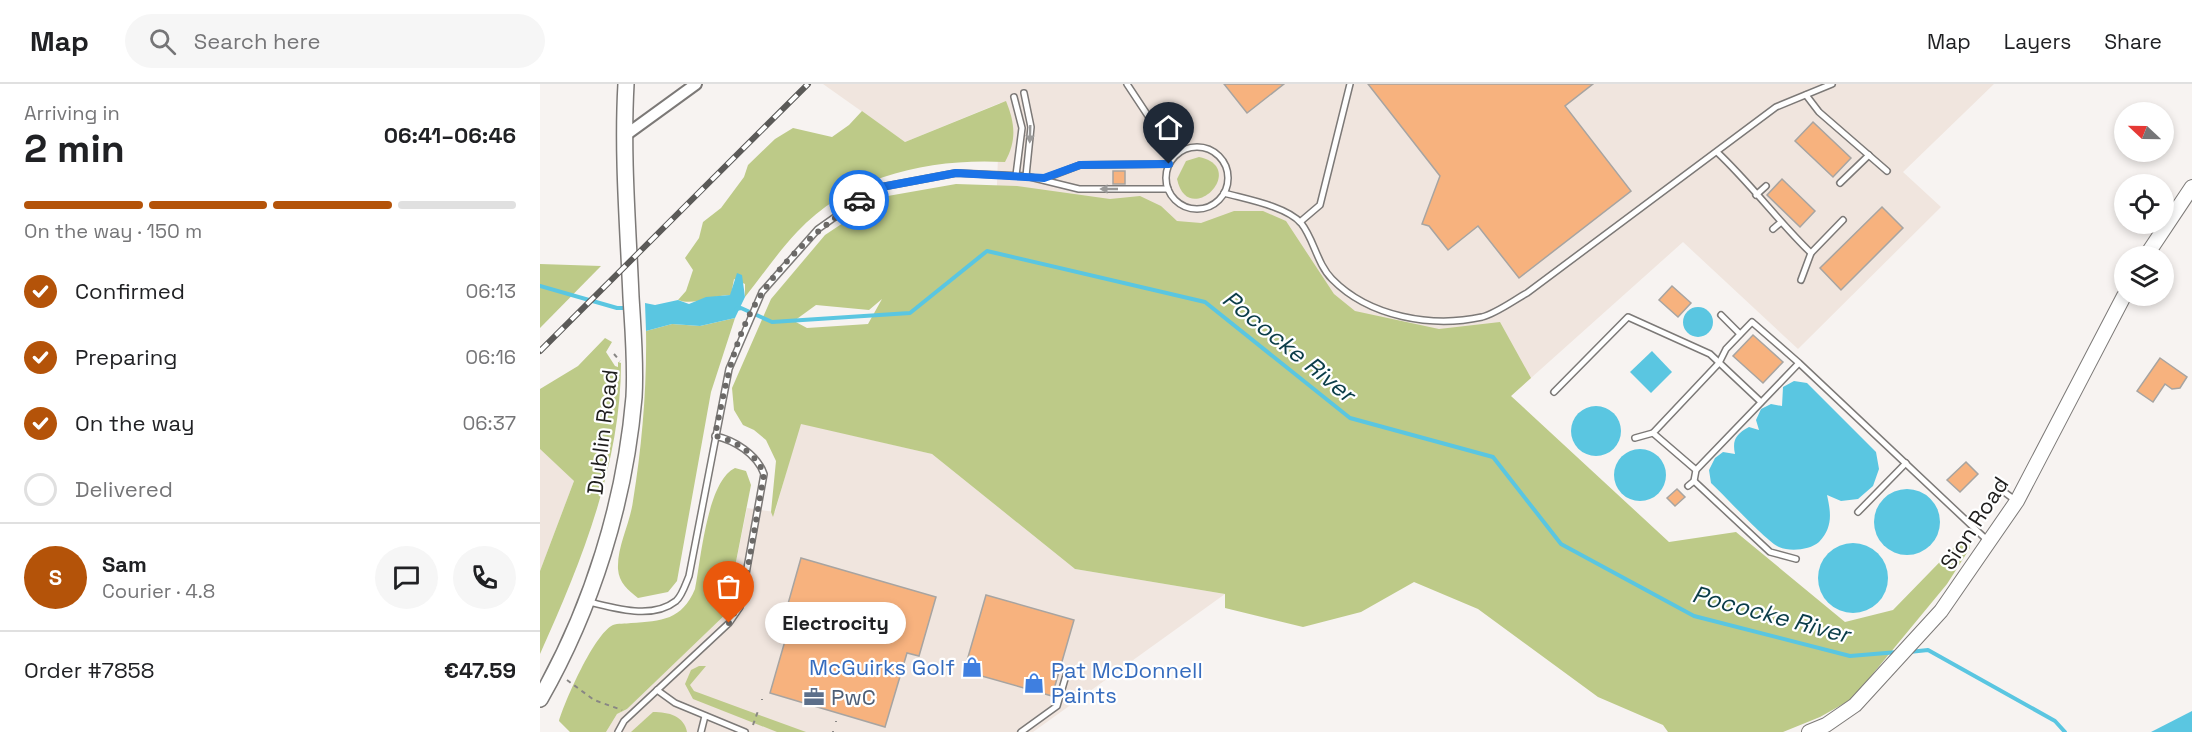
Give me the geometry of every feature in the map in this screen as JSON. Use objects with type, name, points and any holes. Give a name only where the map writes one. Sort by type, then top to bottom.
[{"type":"main road","name":"Dublin Road","points":[[540,699],[566,654],[588,602],[618,498],[634,397],[634,352],[623,137],[626,84]]},
{"type":"street","points":[[623,137],[696,84]]},
{"type":"street","points":[[2153,246],[2192,187]]},
{"type":"street","name":"Sion Road","points":[[1809,732],[1826,725],[1855,705],[1941,611],[2017,501],[2119,306]]},
{"type":"lane","points":[[1127,84],[1164,140],[1179,152]]},
{"type":"lane","points":[[1300,222],[1320,205],[1350,84]]},
{"type":"lane","points":[[1224,193],[1277,208],[1300,222],[1330,278],[1354,298],[1384,313],[1434,321],[1484,316],[1527,293],[1776,107],[1832,84]]},
{"type":"lane","points":[[1024,93],[1031,127],[1026,176]]},
{"type":"lane","points":[[1806,95],[1819,112],[1887,171]]},
{"type":"lane","points":[[1014,97],[1022,128],[1016,175]]},
{"type":"lane","points":[[1199,147],[1218,155],[1228,173],[1224,193],[1218,201],[1200,209],[1181,204],[1168,189],[1166,172],[1169,164],[1179,152],[1199,147]]},
{"type":"lane","points":[[1717,152],[1742,176],[1780,223],[1811,253]]},
{"type":"lane","points":[[1840,183],[1869,155]]},
{"type":"lane","points":[[1044,178],[1080,165],[1169,164]]},
{"type":"lane","points":[[588,602],[628,611],[659,609],[677,600],[689,576],[729,369],[762,292],[818,229],[876,188],[956,173],[1044,178],[1078,189],[1168,189]]},
{"type":"lane","points":[[1756,195],[1766,186]]},
{"type":"lane","points":[[1801,280],[1811,253],[1843,220]]},
{"type":"lane","points":[[1773,229],[1780,223]]},
{"type":"lane","points":[[1721,315],[1740,334]]},
{"type":"lane","points":[[1554,392],[1628,317],[1710,354],[1761,402]]},
{"type":"lane","points":[[1635,438],[1653,433],[1719,363],[1726,349],[1752,322],[1799,363],[1989,542]]},
{"type":"lane","points":[[1688,486],[1694,480],[1696,470],[1799,363]]},
{"type":"lane","points":[[1653,433],[1696,470]]},
{"type":"lane","points":[[618,732],[633,712],[729,623],[743,596],[764,474],[758,461],[743,449],[715,436]]},
{"type":"lane","points":[[1858,512],[1906,463]]},
{"type":"lane","points":[[1694,480],[1770,552],[1796,559]]},
{"type":"lane","points":[[2000,489],[2017,501]]},
{"type":"lane","points":[[1021,732],[1057,706],[1067,672]]},
{"type":"lane","points":[[657,690],[670,700],[745,732]]},
{"type":"lane","points":[[701,732],[705,716]]},
{"type":"path","points":[[614,354],[620,362]]},
{"type":"path","points":[[553,676],[567,680],[605,706],[633,712]]},
{"type":"path","points":[[753,723],[758,711]]},
{"type":"shaded area","points":[[823,84],[1994,84],[1903,172],[1941,207],[1798,349],[1683,242],[1511,396],[995,237],[1000,103],[905,142]]},
{"type":"shaded area","points":[[800,423],[932,454],[1075,569],[1225,594],[1033,732],[606,732],[617,714],[627,709],[730,610],[738,578],[733,577],[747,508],[775,512]]},
{"type":"shaded area","points":[[540,449],[574,481],[540,571]]},
{"type":"green space","points":[[1006,101],[1011,117],[1013,139],[1005,162],[948,163],[920,167],[866,184],[841,196],[818,212],[797,232],[745,297],[745,284],[734,279],[731,295],[691,302],[678,300],[686,291],[693,270],[685,258],[699,238],[703,222],[721,208],[744,177],[748,165],[775,139],[793,128],[832,137],[849,125],[862,111],[905,142]]},
{"type":"green space","points":[[1199,157],[1213,163],[1219,172],[1217,182],[1211,191],[1202,197],[1192,199],[1183,193],[1177,179],[1186,161]]},
{"type":"green space","points":[[956,184],[1017,186],[1110,199],[1140,196],[1161,206],[1177,221],[1201,223],[1234,211],[1263,211],[1286,221],[1334,294],[1355,311],[1439,329],[1500,322],[1531,378],[1511,396],[1669,542],[1736,532],[1845,622],[1893,610],[1967,534],[1970,548],[1947,584],[1852,699],[1820,717],[1783,732],[1668,732],[1663,725],[1598,697],[1478,609],[1414,582],[1361,612],[1303,627],[1225,608],[1225,594],[1075,569],[932,454],[801,424],[773,517],[771,512],[776,461],[766,440],[754,430],[743,425],[734,410],[732,388],[771,299],[825,235],[882,197]],"holes":[[[882,299],[868,324],[807,328],[794,321],[816,305],[869,310]]]},
{"type":"green space","points":[[540,264],[601,266],[540,328]]},
{"type":"green space","points":[[735,318],[711,392],[677,581],[668,592],[638,598],[622,582],[618,560],[631,510],[639,459],[645,395],[646,331],[672,324],[700,326]]},
{"type":"green space","points":[[605,338],[612,342],[606,352],[615,366],[618,367],[618,362],[621,363],[614,438],[596,512],[584,549],[540,654],[540,571],[574,481],[540,449],[540,389],[578,366]]},
{"type":"green space","points":[[735,468],[746,471],[751,485],[733,577],[738,578],[730,610],[627,709],[617,714],[606,732],[570,732],[559,721],[562,712],[581,669],[605,631],[615,624],[661,620],[670,617],[684,607],[690,599],[695,589],[712,504],[725,476]]},
{"type":"green space","points":[[699,666],[706,666],[690,685],[694,691],[806,732],[777,732],[693,699],[685,684],[691,670]]},
{"type":"green space","points":[[653,712],[675,716],[683,722],[687,732],[631,732]]},
{"type":"water","points":[[737,273],[742,275],[745,297],[735,318],[700,326],[672,324],[646,331],[645,303],[655,305],[678,300],[689,304],[706,297],[730,295]]},
{"type":"water","points":[[1698,307],[1709,311],[1713,322],[1709,333],[1698,337],[1687,333],[1683,322],[1687,311]]},
{"type":"water","points":[[1652,351],[1672,372],[1651,393],[1630,372]]},
{"type":"water","points":[[1794,381],[1807,383],[1876,452],[1879,469],[1873,486],[1858,499],[1841,501],[1827,495],[1830,520],[1824,536],[1810,547],[1794,550],[1773,544],[1756,528],[1711,483],[1709,470],[1715,458],[1723,452],[1735,454],[1735,441],[1741,432],[1749,427],[1759,430],[1756,420],[1761,409],[1771,404],[1782,406],[1783,387]]},
{"type":"water","points":[[1591,406],[1601,406],[1614,413],[1621,426],[1621,436],[1614,449],[1601,456],[1591,456],[1582,452],[1575,445],[1571,436],[1571,426],[1575,417],[1582,410]]},
{"type":"water","points":[[1635,449],[1645,449],[1655,453],[1662,460],[1666,475],[1662,490],[1655,497],[1645,501],[1635,501],[1625,497],[1618,490],[1614,480],[1614,470],[1618,460],[1625,453]]},
{"type":"water","points":[[1907,489],[1920,492],[1930,499],[1937,509],[1940,522],[1937,535],[1930,545],[1920,552],[1907,555],[1894,552],[1884,545],[1877,535],[1874,522],[1877,509],[1884,499],[1894,492]]},
{"type":"water","points":[[1853,543],[1872,549],[1882,559],[1888,578],[1882,597],[1872,607],[1853,613],[1834,607],[1824,597],[1818,578],[1824,559],[1834,549]]},
{"type":"water","points":[[2192,711],[2192,732],[2151,732]]},
{"type":"building","points":[[1224,84],[1284,84],[1247,113]]},
{"type":"building","points":[[1368,84],[1593,84],[1565,106],[1631,191],[1519,278],[1478,226],[1448,250],[1429,226],[1422,224],[1440,176]]},
{"type":"building","points":[[1813,122],[1851,158],[1833,177],[1795,141]]},
{"type":"building","points":[[1113,171],[1125,171],[1125,184],[1113,184]]},
{"type":"building","points":[[1782,179],[1815,211],[1800,227],[1767,195]]},
{"type":"building","points":[[1882,207],[1903,228],[1841,290],[1820,268]]},
{"type":"building","points":[[1672,286],[1691,303],[1678,317],[1659,300]]},
{"type":"building","points":[[1753,335],[1783,362],[1763,383],[1733,356]]},
{"type":"building","points":[[2160,358],[2187,377],[2180,388],[2172,389],[2165,384],[2153,402],[2137,391]]},
{"type":"building","points":[[1966,462],[1978,474],[1960,492],[1947,480]]},
{"type":"building","points":[[1677,489],[1685,497],[1675,506],[1667,498]]},
{"type":"building","points":[[801,558],[936,597],[919,656],[907,653],[885,727],[770,693],[791,620],[784,618]]},
{"type":"building","points":[[986,595],[1074,620],[1052,696],[964,671]]},
{"type":"waterway","name":"Pococke River","points":[[736,309],[741,308],[772,322],[910,313],[987,251],[1205,302],[1350,418],[1493,457],[1561,544],[1694,616],[1850,656],[1898,652]]},
{"type":"waterway","name":"Pococke River","points":[[540,286],[617,308],[629,308]]},
{"type":"waterway","name":"Pococke River","points":[[1909,652],[1928,650],[2055,721],[2065,732]]},
{"type":"railway","points":[[540,351],[808,84]]},
{"type":"way so far","points":[[729,623],[740,607],[743,596],[764,484],[764,474],[758,461],[730,441],[715,436],[729,369],[762,292],[818,229],[859,200]]},
{"type":"place","name":"Electrocity","points":[[729,623]]},
{"type":"place","name":"McGuirks Golf","points":[[972,667]]},
{"type":"place","name":"Pat McDonnell Paints","points":[[1034,683]]},
{"type":"place","name":"PwC","points":[[814,697]]},
{"type":"route","points":[[859,200],[876,188],[956,173],[1044,178],[1080,165],[1169,164]]}]
